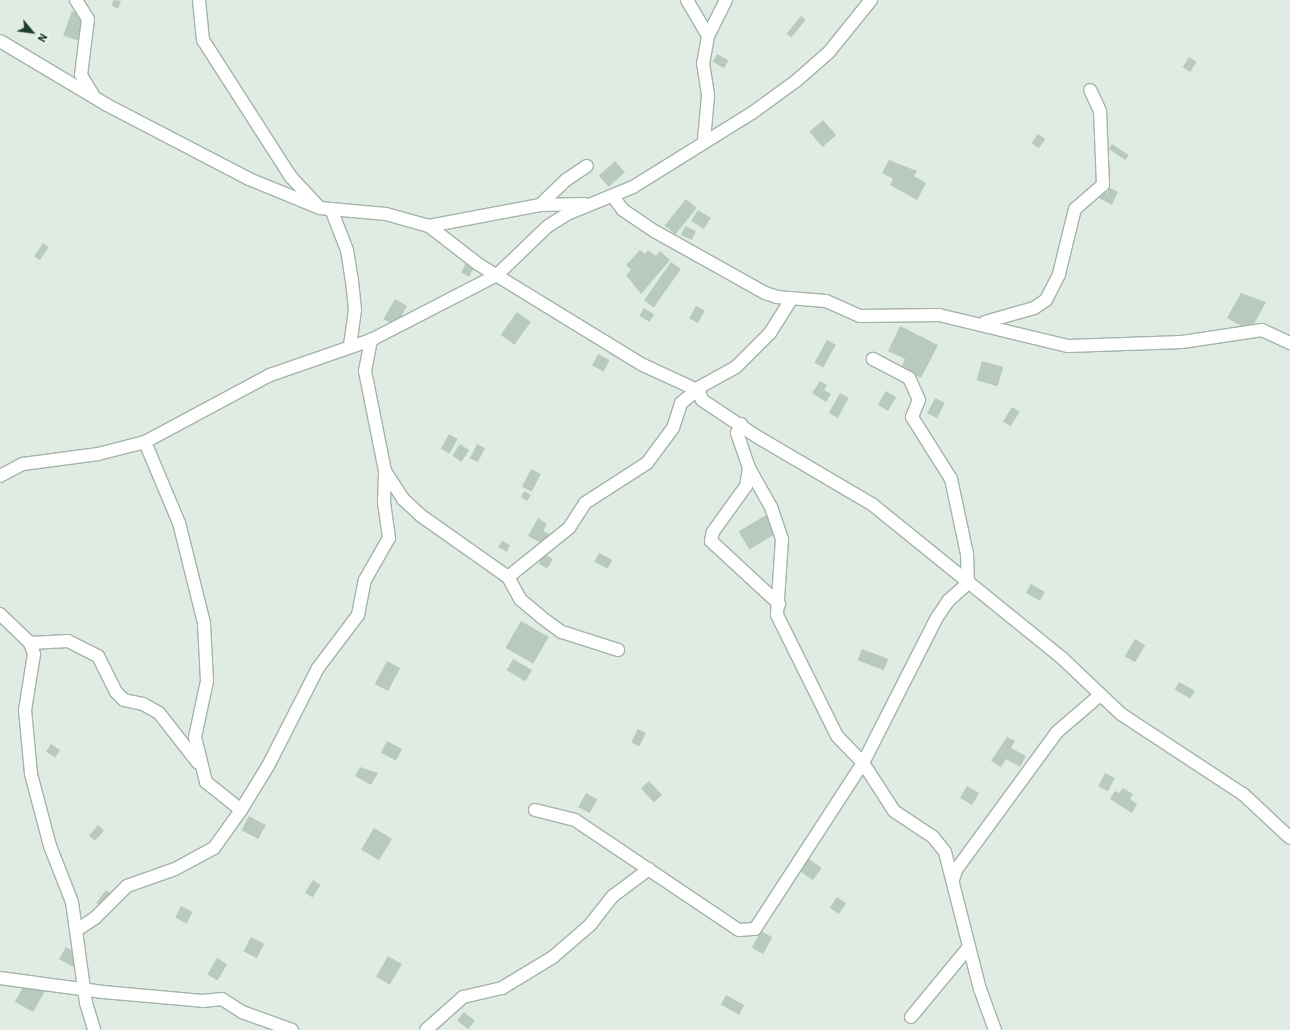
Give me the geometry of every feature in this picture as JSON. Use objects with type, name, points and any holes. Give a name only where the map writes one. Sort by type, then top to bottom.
[{"type":"street","points":[[76,0],[88,19],[81,75],[94,96]]},
{"type":"street","points":[[199,0],[203,40],[291,177],[325,209],[347,250],[355,310],[350,345]]},
{"type":"street","points":[[687,0],[708,36]]},
{"type":"street","points":[[704,140],[708,96],[703,63],[708,36],[726,0]]},
{"type":"street","points":[[428,226],[540,205],[591,203],[614,198],[704,140],[752,113],[815,66],[871,0]]},
{"type":"street","points":[[0,41],[94,96],[224,167],[325,209],[386,214],[428,226],[497,275],[643,365],[700,395],[741,424],[872,505],[1062,658],[1100,696],[1121,714],[1243,794],[1290,838]]},
{"type":"street","points":[[978,324],[1034,308],[1054,289],[1075,209],[1103,185],[1100,111],[1090,90]]},
{"type":"street","points":[[540,205],[566,180],[587,166]]},
{"type":"street","points":[[614,198],[623,210],[656,232],[726,272],[771,295],[826,301],[860,316],[890,317],[913,313],[978,324],[1068,346],[1182,342],[1262,330],[1290,343]]},
{"type":"street","points":[[0,476],[23,464],[98,454],[145,442],[270,375],[350,345],[371,340],[497,275],[548,226],[591,203]]},
{"type":"street","points":[[700,395],[698,388],[736,367],[770,333],[792,298]]},
{"type":"street","points":[[77,930],[95,918],[127,886],[175,869],[214,848],[268,766],[318,668],[358,615],[365,580],[389,538],[384,502],[385,471],[365,371],[371,340]]},
{"type":"street","points":[[535,810],[575,820],[739,930],[755,929],[863,763],[936,619],[948,601],[968,583],[967,554],[951,479],[912,417],[919,400],[909,378],[873,359]]},
{"type":"street","points":[[508,577],[569,528],[585,503],[647,463],[673,428],[681,403],[700,395]]},
{"type":"street","points":[[741,424],[737,433],[749,468],[771,507],[782,539],[779,604],[777,615],[837,736],[863,763],[894,811],[939,843],[953,880],[969,947],[995,1030]]},
{"type":"street","points":[[145,442],[179,523],[204,624],[207,682],[195,736],[203,771],[211,789],[240,810]]},
{"type":"street","points":[[749,468],[746,486],[713,532],[711,541],[779,604]]},
{"type":"street","points":[[385,471],[403,499],[420,515],[508,577],[521,600],[562,632],[618,650]]},
{"type":"street","points":[[0,614],[30,643],[34,663],[25,710],[31,774],[50,846],[67,883],[77,930],[84,989],[94,1030]]},
{"type":"street","points":[[30,643],[68,641],[98,656],[116,692],[124,700],[143,704],[159,713],[203,771]]},
{"type":"street","points":[[953,880],[956,870],[1057,732],[1100,696]]},
{"type":"street","points":[[426,1030],[463,997],[502,988],[553,957],[590,925],[613,896],[649,869]]},
{"type":"street","points":[[911,1017],[969,947]]},
{"type":"street","points":[[0,978],[84,989],[203,1001],[222,999],[242,1012],[292,1030]]},
{"type":"building","points":[[114,0],[121,1],[118,9],[111,5]]},
{"type":"building","points":[[72,11],[86,16],[77,41],[63,35]]},
{"type":"building","points":[[801,16],[806,20],[791,38],[787,34]]},
{"type":"building","points":[[717,54],[728,60],[724,68],[713,62]]},
{"type":"building","points":[[1189,57],[1197,62],[1190,72],[1183,67]]},
{"type":"building","points":[[823,120],[836,135],[823,147],[809,132]]},
{"type":"building","points":[[1038,134],[1045,139],[1039,148],[1032,143]]},
{"type":"building","points":[[1112,144],[1129,155],[1126,160],[1109,149]]},
{"type":"building","points":[[889,160],[917,171],[914,176],[926,183],[917,200],[890,185],[893,179],[882,173]]},
{"type":"building","points":[[615,161],[625,172],[609,187],[599,176]]},
{"type":"building","points":[[1110,188],[1118,192],[1112,205],[1097,197],[1101,190],[1107,193]]},
{"type":"building","points":[[686,199],[697,208],[675,234],[665,225]]},
{"type":"building","points":[[698,210],[711,218],[704,229],[691,221]]},
{"type":"building","points":[[685,226],[696,231],[692,240],[681,235]]},
{"type":"building","points":[[43,243],[49,247],[40,260],[34,256]]},
{"type":"building","points":[[640,250],[645,254],[648,250],[656,256],[660,251],[670,260],[641,294],[626,275],[631,270],[626,265]]},
{"type":"building","points":[[467,261],[475,265],[469,277],[461,273]]},
{"type":"building","points":[[671,262],[681,269],[654,307],[644,301]]},
{"type":"building","points":[[1241,293],[1266,302],[1250,331],[1227,318]]},
{"type":"building","points":[[395,299],[407,306],[396,326],[384,319]]},
{"type":"building","points":[[696,306],[705,311],[698,323],[689,318]]},
{"type":"building","points":[[644,308],[654,314],[650,322],[639,316]]},
{"type":"building","points":[[517,312],[531,322],[514,345],[501,335]]},
{"type":"building","points":[[900,326],[938,345],[921,378],[901,368],[905,359],[888,351]]},
{"type":"building","points":[[827,340],[836,345],[823,368],[814,363]]},
{"type":"building","points":[[598,354],[610,360],[604,371],[592,366]]},
{"type":"building","points":[[982,361],[1003,367],[998,386],[976,380]]},
{"type":"building","points":[[820,381],[827,385],[824,390],[831,394],[826,402],[812,393]]},
{"type":"building","points":[[886,391],[896,397],[888,411],[878,405]]},
{"type":"building","points":[[840,393],[849,398],[838,418],[829,413]]},
{"type":"building","points":[[935,398],[945,403],[937,418],[927,413]]},
{"type":"building","points":[[1012,407],[1020,412],[1011,426],[1003,421]]},
{"type":"building","points":[[449,434],[458,439],[450,454],[441,449]]},
{"type":"building","points":[[460,444],[469,450],[461,462],[452,456]]},
{"type":"building","points":[[477,444],[485,448],[478,462],[470,458]]},
{"type":"building","points":[[531,469],[541,474],[532,492],[522,487]]},
{"type":"building","points":[[524,491],[531,495],[527,501],[521,497]]},
{"type":"building","points":[[766,515],[777,533],[749,549],[739,531]]},
{"type":"building","points":[[538,518],[547,524],[543,531],[549,534],[543,544],[528,536]]},
{"type":"building","points":[[502,541],[510,545],[507,552],[498,547]]},
{"type":"building","points":[[599,553],[612,560],[608,569],[594,562]]},
{"type":"building","points":[[544,554],[553,559],[547,568],[539,564]]},
{"type":"building","points":[[1031,584],[1045,592],[1040,601],[1026,593]]},
{"type":"building","points":[[521,621],[549,637],[533,664],[506,648]]},
{"type":"building","points":[[1135,639],[1145,645],[1135,662],[1125,656]]},
{"type":"building","points":[[862,649],[888,659],[884,670],[858,660]]},
{"type":"building","points":[[513,659],[532,670],[526,681],[506,670]]},
{"type":"building","points":[[387,661],[400,668],[388,691],[375,684]]},
{"type":"building","points":[[1179,682],[1195,691],[1190,699],[1175,690]]},
{"type":"building","points":[[638,729],[646,733],[639,746],[631,742]]},
{"type":"building","points":[[1007,737],[1015,741],[1011,748],[1026,756],[1020,767],[1006,759],[1001,767],[991,761]]},
{"type":"building","points":[[387,741],[402,749],[396,760],[381,752]]},
{"type":"building","points":[[51,744],[60,750],[55,758],[46,751]]},
{"type":"building","points":[[360,767],[378,773],[371,785],[355,776]]},
{"type":"building","points":[[1105,773],[1115,778],[1108,791],[1098,786]]},
{"type":"building","points":[[649,781],[662,795],[654,802],[641,789]]},
{"type":"building","points":[[967,786],[979,793],[972,805],[960,798]]},
{"type":"building","points":[[1123,788],[1133,794],[1130,799],[1137,804],[1132,813],[1110,799],[1115,791],[1119,793]]},
{"type":"building","points":[[586,793],[597,799],[590,813],[578,807]]},
{"type":"building","points":[[249,816],[266,825],[258,839],[241,830]]},
{"type":"building","points":[[98,825],[104,830],[95,841],[89,836]]},
{"type":"building","points":[[374,828],[392,839],[379,860],[361,849]]},
{"type":"building","points":[[806,857],[822,868],[813,880],[797,869]]},
{"type":"building","points":[[313,880],[321,885],[313,897],[305,893]]},
{"type":"building","points":[[106,890],[118,899],[108,912],[96,903]]},
{"type":"building","points":[[837,897],[846,903],[839,914],[830,908]]},
{"type":"building","points":[[181,906],[193,912],[187,923],[175,918]]},
{"type":"building","points":[[761,931],[772,937],[763,954],[752,948]]},
{"type":"building","points":[[251,937],[264,944],[257,958],[243,951]]},
{"type":"building","points":[[66,947],[80,955],[73,967],[59,959]]},
{"type":"building","points":[[388,956],[402,964],[390,985],[376,977]]},
{"type":"building","points":[[217,958],[227,964],[218,980],[207,974]]},
{"type":"building","points":[[27,980],[45,990],[33,1012],[15,1002]]},
{"type":"building","points":[[726,995],[744,1005],[739,1015],[721,1005]]},
{"type":"building","points":[[464,1012],[475,1021],[468,1029],[457,1021]]}]
